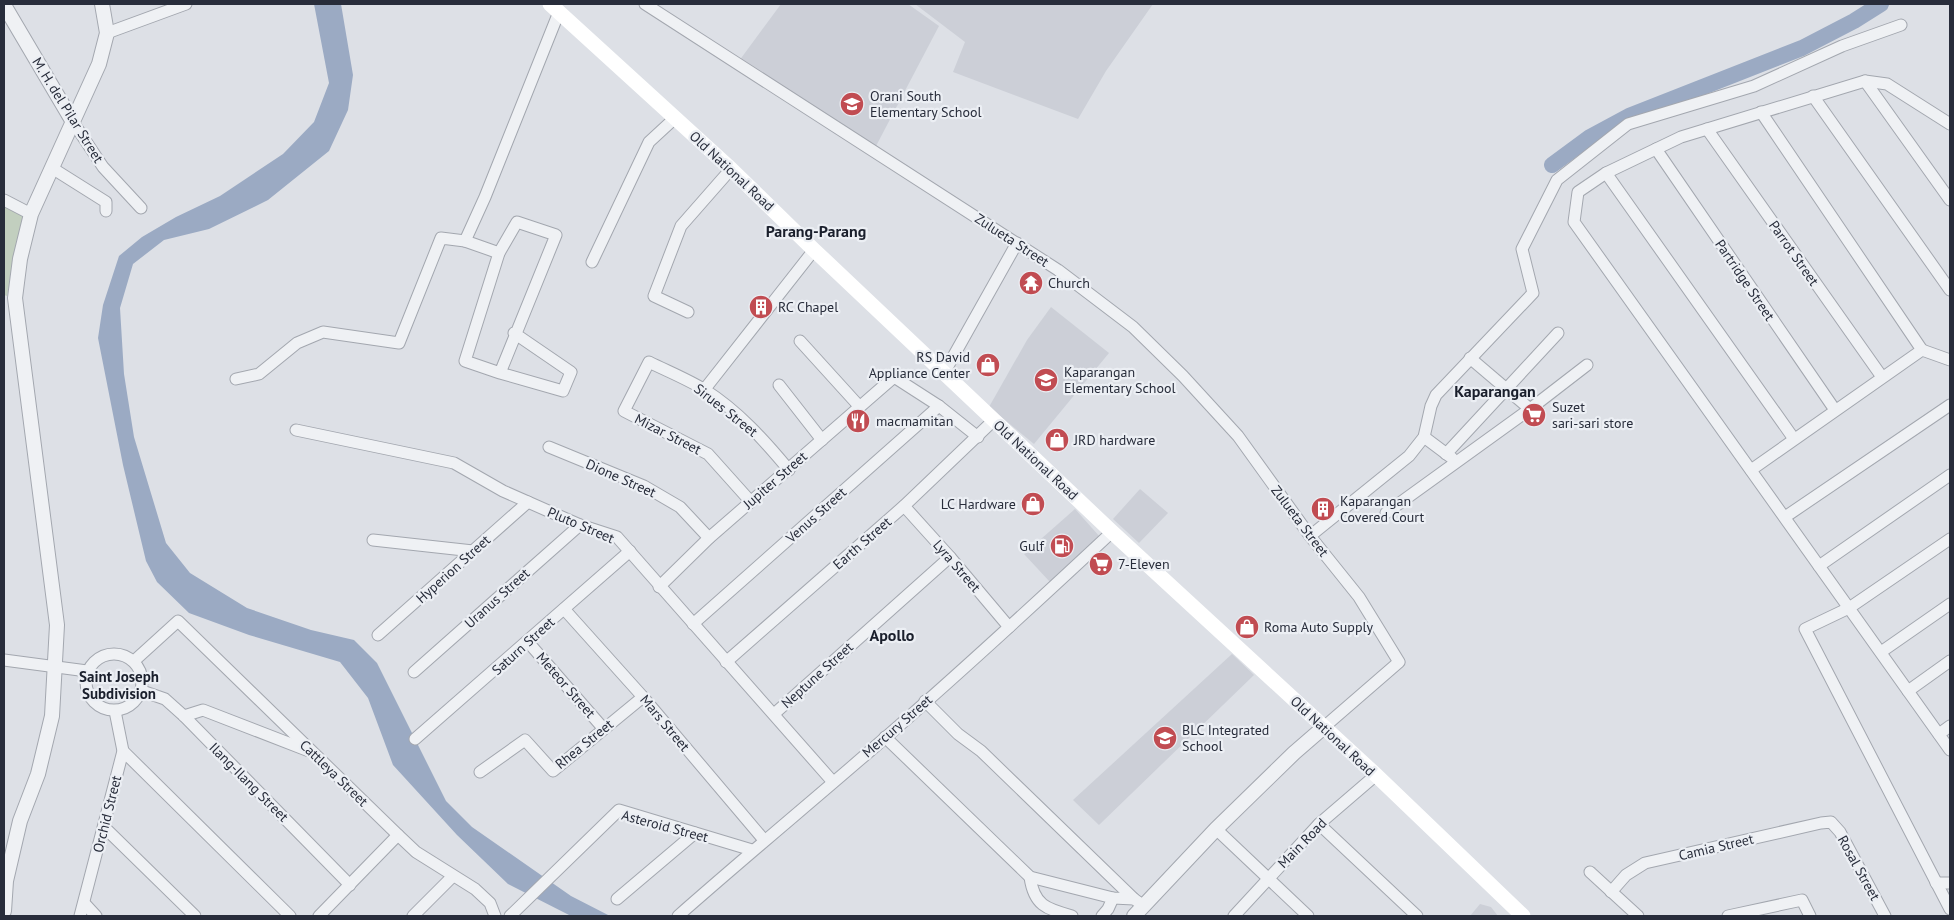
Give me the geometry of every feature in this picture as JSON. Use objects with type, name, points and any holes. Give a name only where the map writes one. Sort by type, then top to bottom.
[{"type":"main road","name":"Old National Road","points":[[555,8],[731,169],[1112,532],[1376,775],[1522,916]]},
{"type":"street","points":[[4,911],[5,880],[20,821],[38,774],[52,716],[57,625],[15,298],[20,258],[31,214],[99,64],[107,33],[102,4]]},
{"type":"street","points":[[107,33],[186,4]]},
{"type":"street","name":"Zulueta Street","points":[[645,4],[1058,270],[1133,328],[1183,376],[1238,436],[1310,536],[1359,597],[1399,662],[1324,727]]},
{"type":"street","name":"M. H. del Pilar Street","points":[[4,5],[73,122],[103,167],[141,208]]},
{"type":"street","points":[[465,241],[485,197],[555,8]]},
{"type":"street","points":[[1310,536],[1408,456],[1424,437],[1431,406],[1436,395],[1533,293],[1522,248],[1557,180],[1628,124],[1754,86],[1842,46],[1901,25]]},
{"type":"street","points":[[1865,81],[1950,200]]},
{"type":"street","points":[[1950,124],[1887,84],[1865,81],[1680,137],[1606,173],[1578,192],[1574,222],[1950,750]]},
{"type":"street","points":[[1814,96],[1950,290]]},
{"type":"street","points":[[1761,112],[1922,350],[1950,360]]},
{"type":"street","points":[[592,262],[649,142],[675,118]]},
{"type":"street","name":"Parrot Street","points":[[1707,129],[1882,378]]},
{"type":"street","name":"Partridge Street","points":[[1656,149],[1835,410]]},
{"type":"street","points":[[52,168],[106,202],[106,211]]},
{"type":"street","points":[[688,312],[654,296],[681,226],[731,169]]},
{"type":"street","points":[[1606,173],[1794,439]]},
{"type":"street","points":[[4,200],[31,214]]},
{"type":"street","points":[[500,373],[514,333],[556,235],[517,222],[499,253],[465,361],[500,373],[563,391],[571,372],[514,333]]},
{"type":"street","points":[[236,379],[259,374],[297,343],[323,332],[399,343],[441,238],[465,241],[499,253]]},
{"type":"street","points":[[944,373],[1017,243]]},
{"type":"street","points":[[704,390],[814,250]]},
{"type":"street","points":[[1446,454],[1558,333]]},
{"type":"street","points":[[800,341],[859,406]]},
{"type":"street","points":[[1751,470],[1922,350]]},
{"type":"street","points":[[1470,358],[1530,409]]},
{"type":"street","name":"Sirues Street","points":[[624,411],[649,362],[704,390],[738,415],[759,434],[789,470]]},
{"type":"street","points":[[1386,513],[1530,409],[1587,364]]},
{"type":"street","name":"Jupiter Street","points":[[660,586],[709,538],[894,377],[939,406]]},
{"type":"street","points":[[779,385],[822,440]]},
{"type":"street","points":[[1785,517],[1950,405]]},
{"type":"street","points":[[939,406],[978,437]]},
{"type":"street","name":"Venus Street","points":[[693,624],[939,406]]},
{"type":"street","name":"Mizar Street","points":[[624,411],[708,454],[751,502]]},
{"type":"street","name":"Earth Street","points":[[726,662],[904,506],[994,420]]},
{"type":"street","name":"Pluto Street","points":[[296,430],[454,463],[528,502],[617,537],[833,782]]},
{"type":"street","points":[[1424,437],[1457,462]]},
{"type":"street","name":"Dione Street","points":[[549,447],[644,486],[680,507],[709,538]]},
{"type":"street","points":[[1819,566],[1950,475]]},
{"type":"street","name":"Hyperion Street","points":[[378,635],[528,502]]},
{"type":"street","name":"Lyra Street","points":[[904,506],[1009,627]]},
{"type":"street","name":"Uranus Street","points":[[414,672],[580,524]]},
{"type":"street","name":"Mercury Street","points":[[678,916],[752,850],[885,738],[1112,532]]},
{"type":"street","points":[[1950,539],[1849,608],[1804,628],[1950,909]]},
{"type":"street","points":[[373,540],[473,551]]},
{"type":"street","name":"Saturn Street","points":[[415,739],[630,551]]},
{"type":"street","name":"Neptune Street","points":[[774,714],[950,557]]},
{"type":"street","points":[[1881,652],[1950,604]]},
{"type":"street","name":"Mars Street","points":[[564,609],[643,697],[764,840]]},
{"type":"street","name":"Cattleya Street","points":[[134,660],[178,621],[416,852],[475,889],[490,903],[495,916]]},
{"type":"street","name":"Meteor Street","points":[[528,642],[603,728]]},
{"type":"street","points":[[118,653],[134,660],[142,675],[142,691],[130,706],[115,711],[99,706],[90,696],[86,684],[88,671],[99,657],[118,653]]},
{"type":"street","points":[[4,660],[88,671]]},
{"type":"street","points":[[1908,691],[1950,661]]},
{"type":"street","name":"Ilang-Ilang Street","points":[[142,691],[165,699],[184,716],[350,885]]},
{"type":"street","name":"Rhea Street","points":[[480,772],[525,740],[553,771],[643,697]]},
{"type":"street","points":[[925,701],[958,734],[980,751],[1137,907]]},
{"type":"street","points":[[184,716],[203,710],[313,752]]},
{"type":"street","name":"Orchid Street","points":[[80,916],[122,751],[115,711]]},
{"type":"street","points":[[1939,734],[1950,726]]},
{"type":"street","points":[[1137,907],[1294,753],[1324,727]]},
{"type":"street","points":[[885,738],[1030,877],[1114,898],[1137,907]]},
{"type":"street","points":[[122,751],[290,916]]},
{"type":"street","name":"Main Road","points":[[1234,916],[1319,824],[1376,775]]},
{"type":"street","name":"Asteroid Street","points":[[510,916],[618,810],[752,850]]},
{"type":"street","name":"Camia Street","points":[[1611,892],[1626,875],[1645,864],[1831,822]]},
{"type":"street","name":"Rosal Street","points":[[1831,822],[1840,832],[1885,916]]},
{"type":"street","points":[[1319,824],[1417,916]]},
{"type":"street","points":[[104,827],[195,916]]},
{"type":"street","points":[[1216,830],[1308,916]]},
{"type":"street","points":[[618,899],[695,833]]},
{"type":"street","points":[[319,916],[398,835]]},
{"type":"street","points":[[1590,872],[1638,916]]},
{"type":"street","points":[[413,916],[453,876]]},
{"type":"street","points":[[1030,877],[1032,891],[1046,909],[1072,916]]},
{"type":"street","points":[[1936,883],[1950,883]]},
{"type":"street","points":[[1102,916],[1114,898]]},
{"type":"street","points":[[1728,916],[1802,900],[1810,916]]},
{"type":"street","points":[[84,904],[96,916]]},
{"type":"shaded area","name":"Orani South Elementary School","points":[[781,4],[908,4],[939,26],[875,148],[739,61]]},
{"type":"shaded area","points":[[915,4],[1153,4],[1106,71],[1078,119],[953,72],[965,42]]},
{"type":"shaded area","name":"Kaparangan Elementary School","points":[[1051,307],[1109,353],[1034,444],[989,407],[1027,340]]},
{"type":"shaded area","points":[[1140,489],[1168,513],[1139,543],[1113,519]]},
{"type":"shaded area","name":"Gulf","points":[[1075,509],[1100,537],[1050,582],[1024,554]]},
{"type":"shaded area","name":"BLC Integrated School","points":[[1232,654],[1254,675],[1099,825],[1073,800]]},
{"type":"shaded area","points":[[1480,904],[1491,907],[1498,916],[1470,916]]},
{"type":"green space","points":[[4,203],[25,214],[7,296],[4,295]]},
{"type":"water","points":[[314,4],[341,4],[353,75],[348,110],[329,151],[268,200],[209,229],[164,240],[133,264],[120,308],[124,374],[134,437],[166,543],[190,573],[247,608],[311,630],[354,640],[377,663],[446,801],[472,827],[571,896],[610,916],[571,916],[508,884],[457,835],[393,765],[368,698],[340,662],[249,635],[189,613],[157,582],[146,561],[123,465],[98,338],[103,305],[119,256],[142,237],[176,217],[220,196],[283,154],[314,122],[329,83]]},
{"type":"waterway","points":[[1552,165],[1590,137],[1629,116],[1802,48],[1854,21],[1881,4]]},
{"type":"place","name":"Orani South Elementary School","points":[[852,104]]},
{"type":"place","name":"Church","points":[[1031,283]]},
{"type":"place","name":"RC Chapel","points":[[761,307]]},
{"type":"place","name":"RS David Appliance Center","points":[[988,365]]},
{"type":"place","name":"Kaparangan Elementary School","points":[[1046,380]]},
{"type":"place","name":"Suzet sari-sari store","points":[[1534,415]]},
{"type":"place","name":"macmamitan","points":[[858,421]]},
{"type":"place","name":"JRD hardware","points":[[1057,440]]},
{"type":"place","name":"LC Hardware","points":[[1033,504]]},
{"type":"place","name":"Kaparangan Covered Court","points":[[1323,509]]},
{"type":"place","name":"Gulf","points":[[1062,546]]},
{"type":"place","name":"7-Eleven","points":[[1101,564]]},
{"type":"place","name":"Roma Auto Supply","points":[[1247,627]]},
{"type":"place","name":"BLC Integrated School","points":[[1165,738]]},
{"type":"district","name":"Parang-Parang","points":[[816,231]]},
{"type":"district","name":"Kaparangan","points":[[1495,391]]},
{"type":"district","name":"Apollo","points":[[892,635]]},
{"type":"district","name":"Saint Joseph Subdivision","points":[[119,686]]}]
